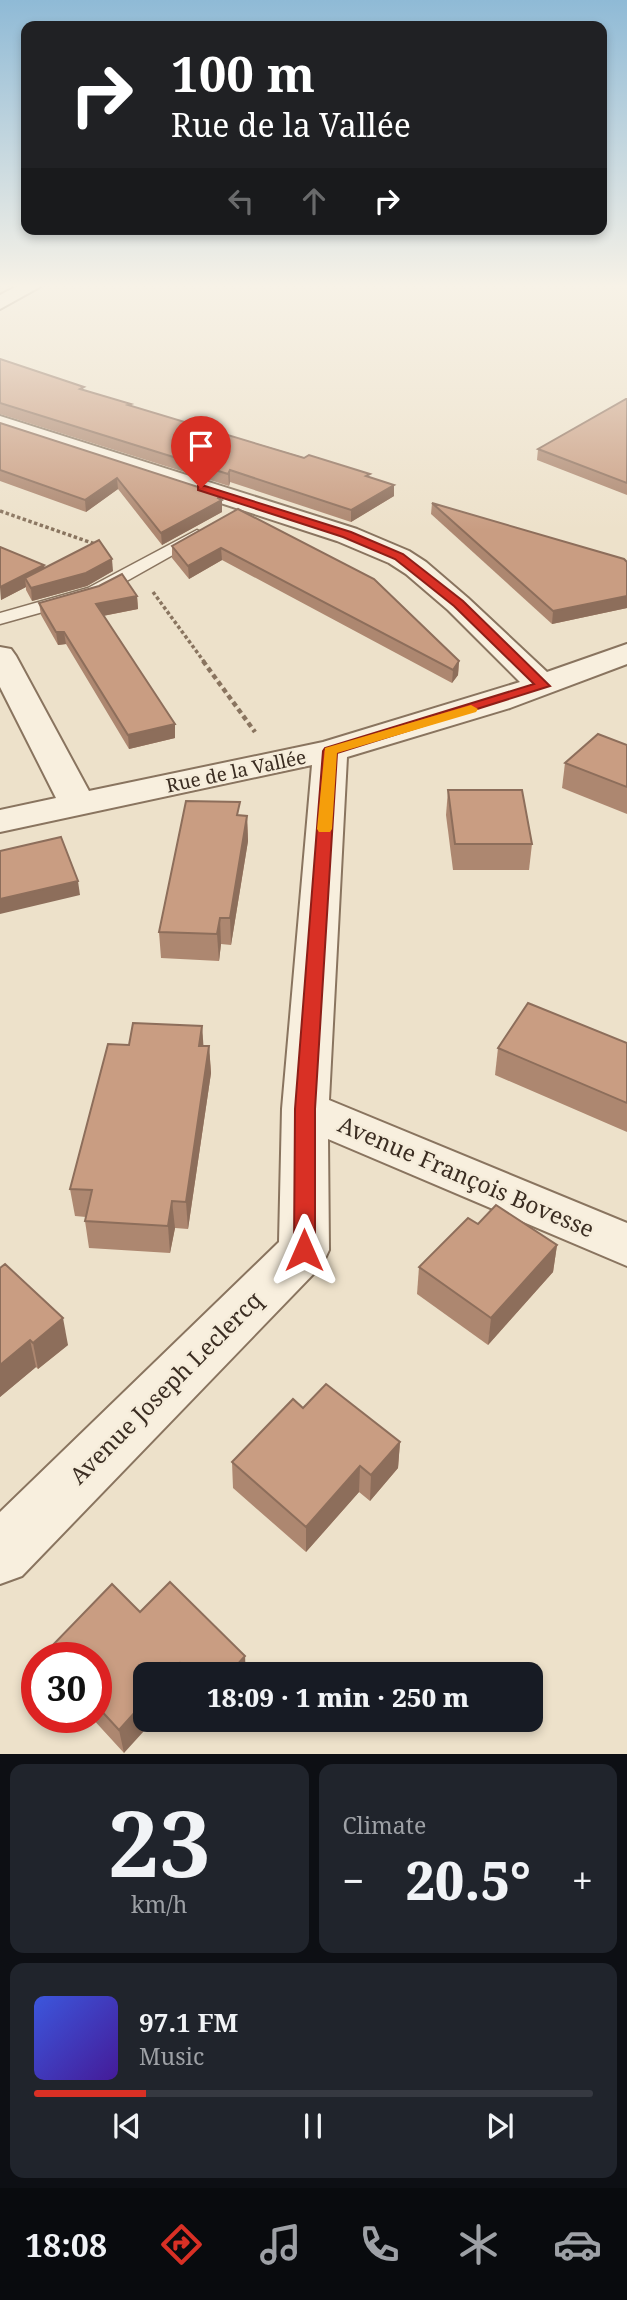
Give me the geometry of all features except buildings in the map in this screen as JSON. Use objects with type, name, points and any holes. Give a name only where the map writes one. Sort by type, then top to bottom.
[{"type":"street","points":[[0,423],[233,515],[347,535],[399,557],[458,604],[543,686]]},
{"type":"street","name":"Rue de la Vallée","points":[[0,821],[330,751],[543,686],[627,653]]},
{"type":"street","points":[[0,656],[78,805]]},
{"type":"street","name":"Avenue Joseph Leclercq","points":[[0,1554],[304,1250],[305,1109],[330,751]]},
{"type":"street","name":"Avenue François Bovesse","points":[[305,1109],[627,1245]]},
{"type":"lane","points":[[0,619],[94,592],[233,515]]},
{"type":"path","points":[[0,511],[128,556],[277,763]]},
{"type":"slow traffic","points":[[325,829],[330,751],[471,709]]},
{"type":"route","points":[[201,488],[347,535],[399,557],[458,604],[543,686],[330,751],[305,1109],[304,1250]]}]
